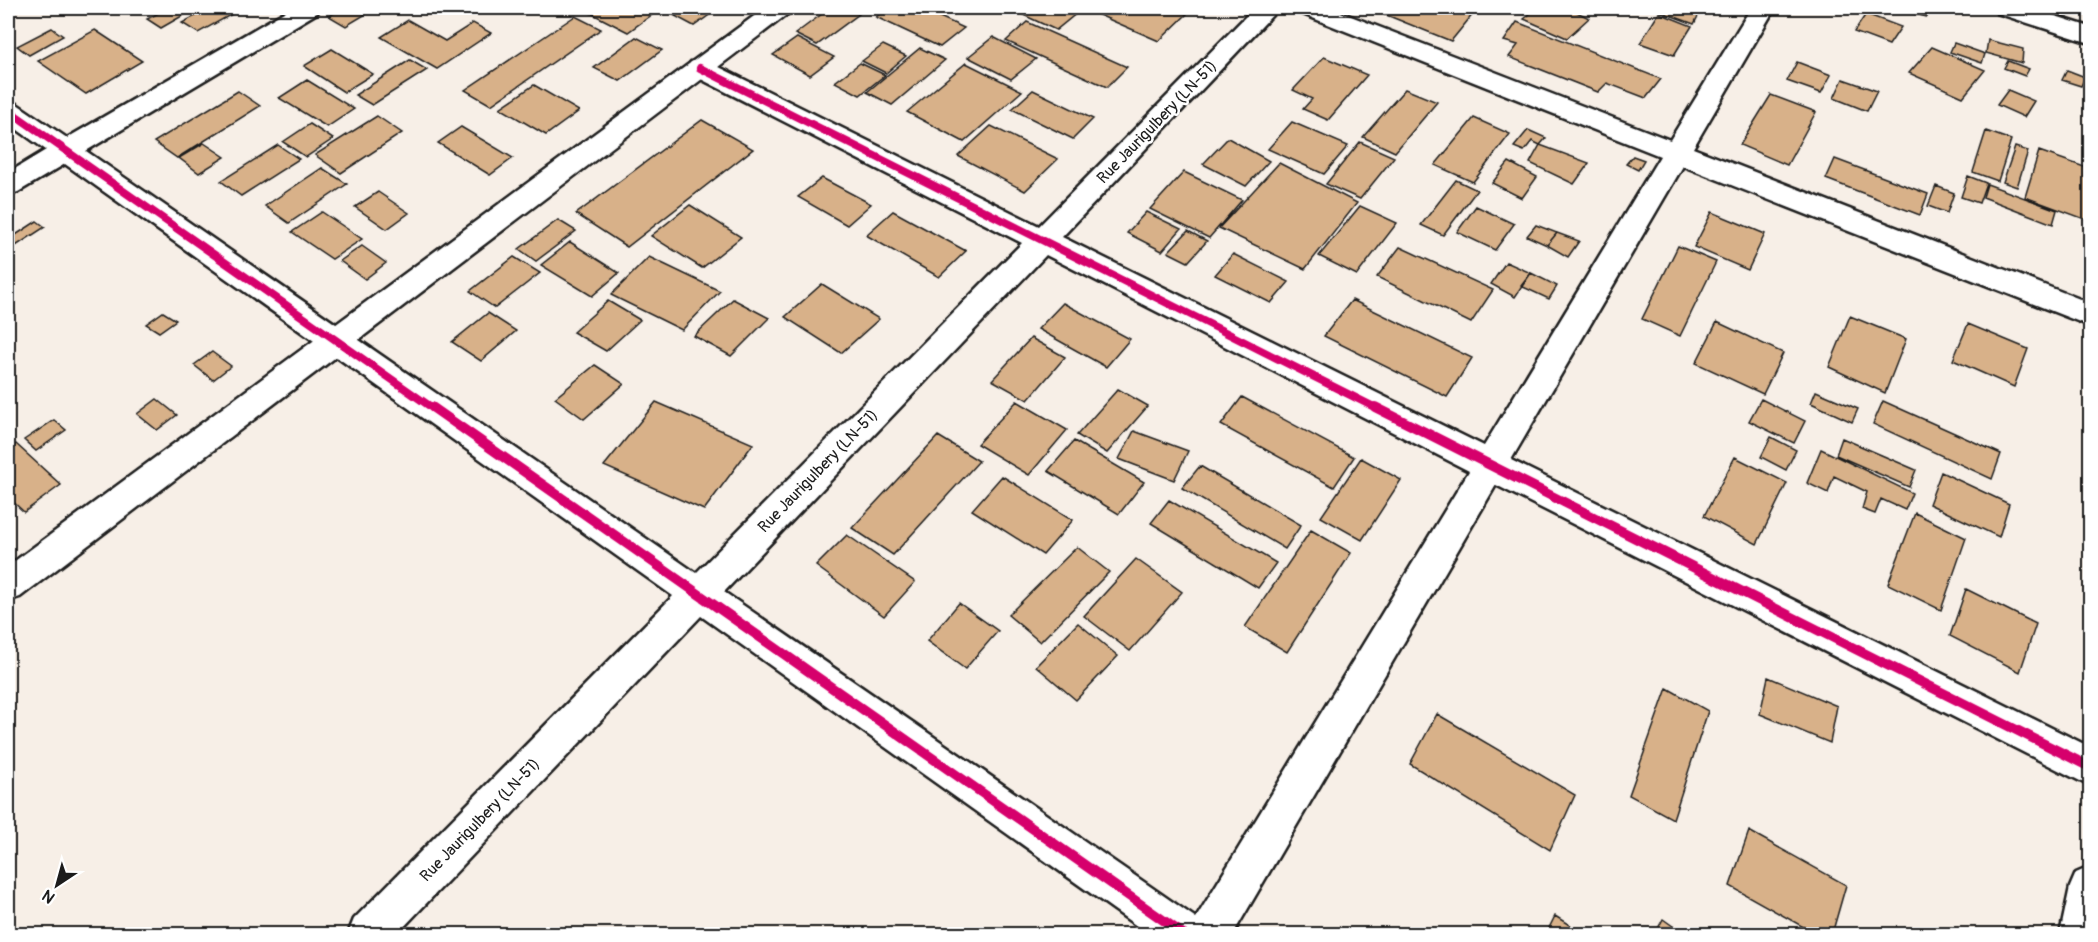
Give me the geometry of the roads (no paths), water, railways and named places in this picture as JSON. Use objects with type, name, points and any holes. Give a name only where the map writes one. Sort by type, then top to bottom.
[{"type":"street","points":[[8,185],[308,8]]},
{"type":"street","points":[[8,586],[780,8]]},
{"type":"street","name":"Rue Jaurigulbery (LN-51)","points":[[369,934],[1268,8]]},
{"type":"street","points":[[1309,8],[2091,315]]},
{"type":"street","points":[[1210,934],[1763,8]]},
{"type":"street","points":[[2006,8],[2091,35]]},
{"type":"street","points":[[700,68],[2091,767]]},
{"type":"street","points":[[8,110],[1183,934]]},
{"type":"street","points":[[2081,934],[2091,887]]}]
